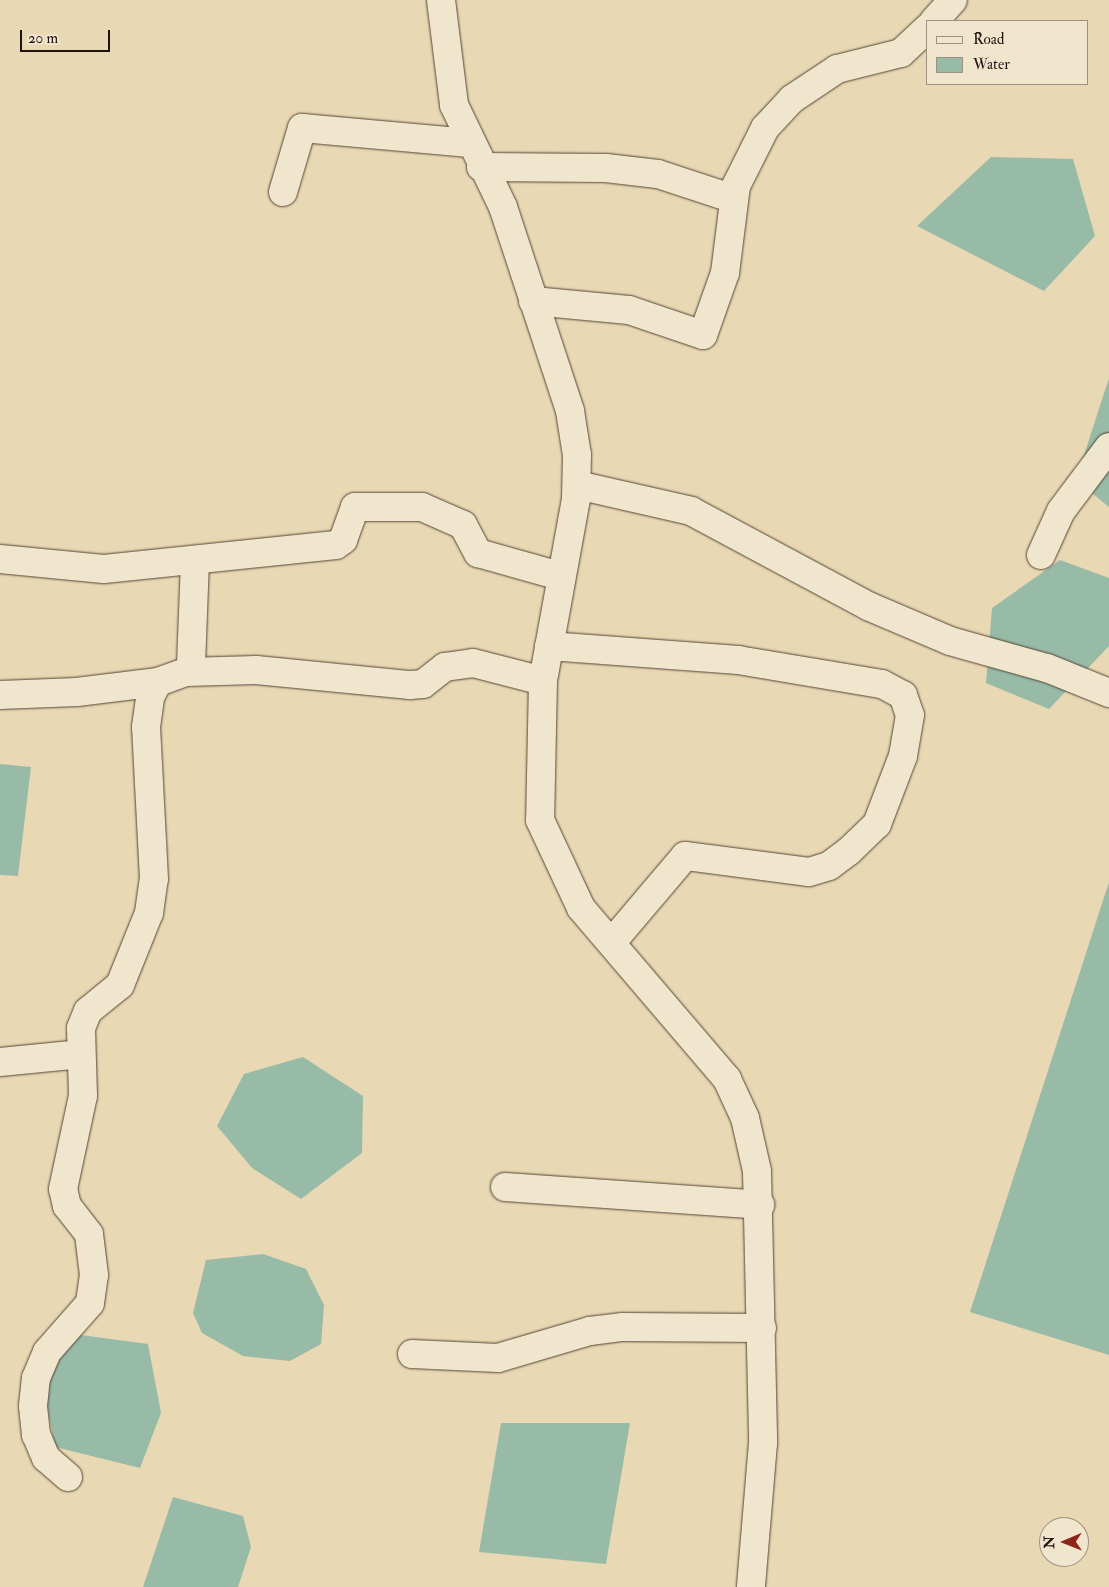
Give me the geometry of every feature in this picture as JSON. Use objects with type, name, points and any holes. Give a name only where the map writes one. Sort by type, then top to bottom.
[{"type":"street","points":[[441,0],[454,105],[469,143],[503,207],[570,411],[577,485],[543,681],[540,820],[581,908],[727,1079],[745,1118],[760,1205],[762,1328],[763,1443],[751,1587]]},
{"type":"street","points":[[935,20],[953,0]]},
{"type":"street","points":[[533,301],[630,310],[703,335],[725,273],[734,199],[765,128],[792,99],[837,69],[901,53],[926,30]]},
{"type":"street","points":[[282,192],[302,128],[469,143]]},
{"type":"street","points":[[482,167],[606,168],[658,174],[734,199]]},
{"type":"street","points":[[1041,555],[1061,511],[1109,447]]},
{"type":"street","points":[[577,485],[691,511],[868,606],[950,641],[1047,668],[1109,693]]},
{"type":"street","points":[[0,559],[104,569],[336,545],[343,540],[355,507],[422,507],[463,525],[478,553],[560,576]]},
{"type":"street","points":[[187,672],[191,665],[195,561]]},
{"type":"street","points":[[549,646],[738,660],[882,684],[903,695],[910,715],[903,756],[877,824],[849,851],[809,872],[685,856],[612,942]]},
{"type":"street","points":[[0,695],[78,692],[158,682],[187,672],[256,670],[410,685],[423,684],[450,665],[473,663],[543,681]]},
{"type":"street","points":[[68,1477],[46,1458],[36,1436],[33,1406],[36,1378],[47,1352],[90,1303],[94,1275],[89,1234],[68,1206],[63,1189],[83,1096],[81,1028],[88,1012],[120,986],[149,913],[154,869],[146,727],[150,697],[158,682]]},
{"type":"street","points":[[0,1062],[81,1054]]},
{"type":"street","points":[[505,1187],[760,1205]]},
{"type":"street","points":[[412,1354],[498,1358],[590,1331],[623,1327],[762,1328]]},
{"type":"water","points":[[991,157],[1073,159],[1095,236],[1044,291],[917,226]]},
{"type":"water","points":[[1109,378],[1109,507],[1076,480]]},
{"type":"water","points":[[1060,560],[1109,578],[1109,646],[1049,709],[986,683],[992,608]]},
{"type":"water","points":[[0,764],[31,767],[18,876],[0,875]]},
{"type":"water","points":[[1109,882],[1109,1355],[970,1312]]},
{"type":"water","points":[[303,1057],[363,1096],[362,1153],[301,1199],[252,1168],[217,1126],[244,1074]]},
{"type":"water","points":[[263,1254],[306,1269],[324,1305],[321,1344],[290,1361],[243,1356],[202,1333],[193,1313],[206,1260]]},
{"type":"water","points":[[81,1335],[148,1344],[161,1413],[140,1468],[55,1447],[40,1369]]},
{"type":"water","points":[[501,1423],[630,1423],[606,1564],[479,1552]]},
{"type":"water","points":[[173,1497],[243,1516],[251,1547],[238,1587],[143,1587]]}]
